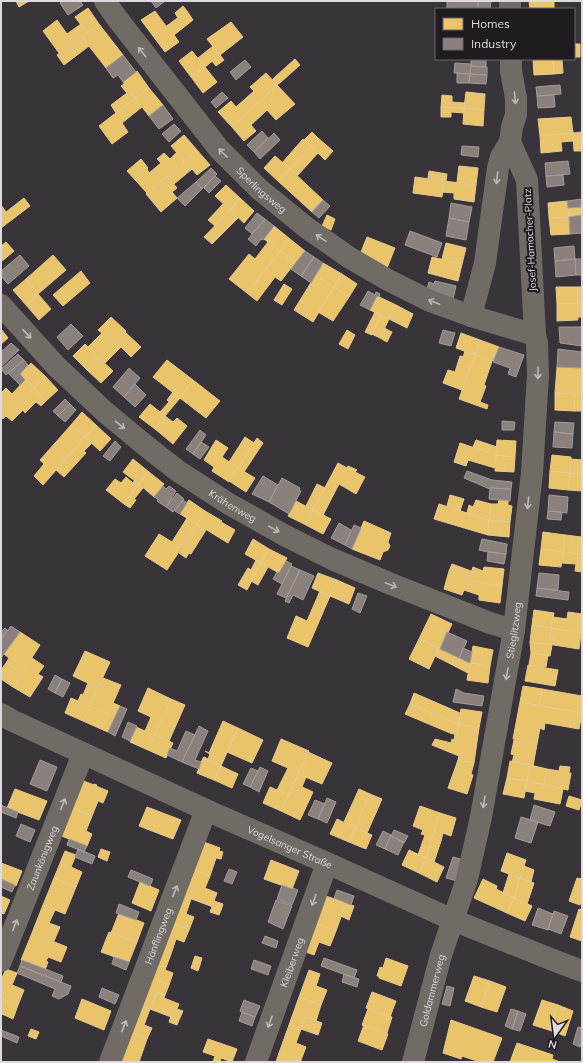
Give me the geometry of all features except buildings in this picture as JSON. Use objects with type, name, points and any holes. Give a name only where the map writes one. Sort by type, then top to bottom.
[{"type":"street","name":"Sperlingsweg","points":[[105,1],[219,150],[259,189],[306,228],[350,258],[388,280],[430,301],[471,316]]},
{"type":"street","points":[[511,60],[511,71],[516,98],[516,115],[510,142],[501,157],[498,168],[486,263],[471,316],[535,334]]},
{"type":"street","name":"Josef-Hamacher-Platz","points":[[510,142],[527,180],[535,334]]},
{"type":"street","name":"Krähenweg","points":[[1,305],[56,366],[105,412],[178,471],[229,504],[284,535],[332,559],[476,618],[514,630]]},
{"type":"street","name":"Stieglitzweg","points":[[453,920],[467,879],[481,817],[514,630],[532,473],[538,375],[537,343],[535,334]]},
{"type":"street","name":"Vogelsanger Straße","points":[[1,714],[83,754],[453,920],[582,971]]},
{"type":"street","name":"Zaunkönigweg","points":[[1,961],[83,754]]},
{"type":"street","name":"Hänflingweg","points":[[110,1062],[206,810]]},
{"type":"street","name":"Kleiberweg","points":[[256,1062],[327,863]]},
{"type":"street","name":"Goldammerweg","points":[[413,1062],[441,955],[453,920]]}]
